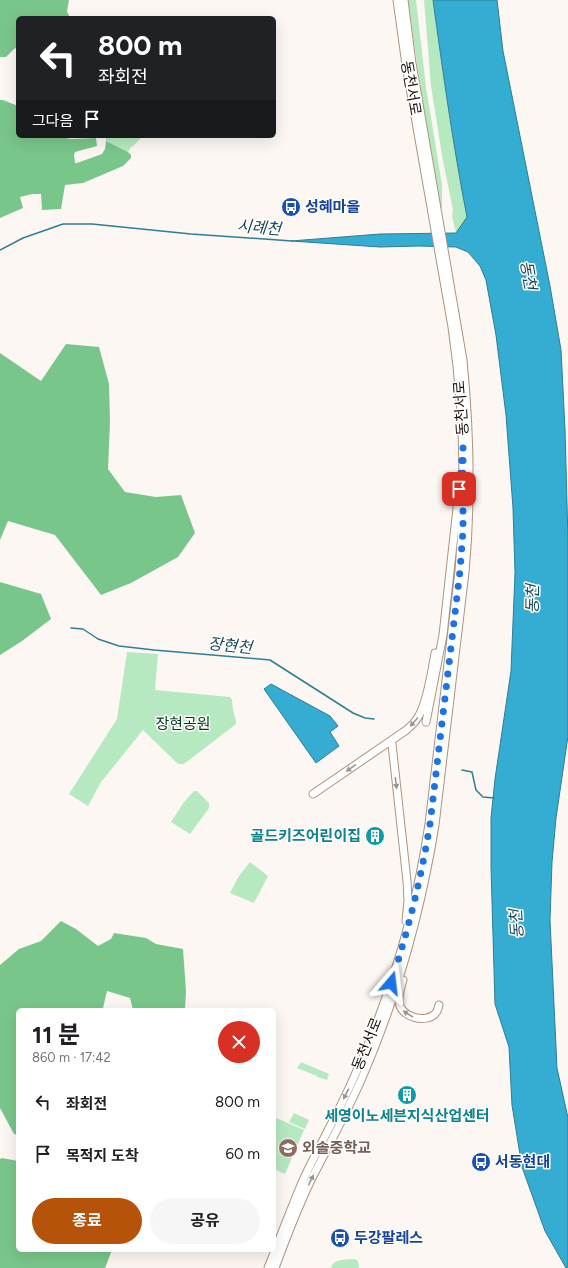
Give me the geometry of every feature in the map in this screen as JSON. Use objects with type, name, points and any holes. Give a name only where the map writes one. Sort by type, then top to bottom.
[{"type":"main road","name":"동천서로","points":[[275,1268],[300,1204],[362,1078],[396,986],[412,935],[429,865],[435,825],[458,640],[469,530],[470,455],[462,353],[406,65],[397,0]]},
{"type":"main road","name":"동천서로","points":[[404,0],[412,64],[436,220]]},
{"type":"main road","name":"동천서로","points":[[276,1248],[305,1177],[356,1074],[391,983],[407,932],[424,856],[453,631],[463,530],[463,448],[457,361],[446,274]]},
{"type":"main road","points":[[426,722],[443,635],[463,448]]},
{"type":"main road","points":[[313,794],[398,736],[419,717],[424,705],[448,590]]},
{"type":"main road","points":[[392,744],[408,888],[406,924],[402,950]]},
{"type":"main road","points":[[412,935],[399,997],[400,1006],[407,1014],[417,1018],[430,1017],[438,1011],[439,1005]]},
{"type":"main road","name":"동천서로","points":[[268,1268],[274,1252]]},
{"type":"green space","points":[[0,0],[69,0],[67,11],[69,16],[16,16],[16,48],[6,57],[0,57]]},
{"type":"green space","points":[[408,0],[416,0],[426,87],[442,185],[442,208],[423,105]]},
{"type":"green space","points":[[424,0],[433,0],[444,82],[467,217],[456,233],[431,86]]},
{"type":"green space","points":[[0,100],[16,105],[16,138],[96,138],[97,146],[75,152],[75,163],[102,154],[105,149],[106,141],[131,155],[131,158],[123,166],[83,183],[65,185],[61,209],[42,210],[41,194],[32,194],[20,197],[23,208],[0,218]]},
{"type":"green space","points":[[106,138],[141,138],[131,147],[128,152],[106,141]]},
{"type":"green space","points":[[66,344],[99,347],[109,384],[110,422],[108,469],[125,492],[156,497],[181,495],[195,533],[178,557],[131,583],[101,595],[55,535],[8,521],[0,540],[0,353],[41,381]]},
{"type":"green space","points":[[0,582],[41,594],[51,619],[22,641],[0,655]]},
{"type":"green space","name":"장현공원","points":[[127,652],[158,654],[155,690],[230,697],[232,700],[236,724],[184,764],[178,764],[143,730],[101,782],[88,806],[69,794],[117,719]]},
{"type":"green space","points":[[194,791],[197,791],[209,803],[209,808],[190,834],[171,822],[184,802]]},
{"type":"green space","points":[[250,862],[268,876],[254,903],[230,893],[239,876]]},
{"type":"green space","points":[[61,921],[76,929],[98,946],[111,939],[114,933],[146,938],[156,944],[183,949],[186,991],[185,1008],[132,1008],[130,998],[107,991],[103,1008],[16,1008],[16,1134],[14,1134],[0,1108],[0,965],[19,949],[41,941]]},
{"type":"green space","points":[[301,1062],[329,1074],[327,1080],[317,1077],[318,1073],[317,1076],[297,1068]]},
{"type":"green space","points":[[294,1113],[309,1120],[305,1129],[289,1122]]},
{"type":"green space","points":[[276,1118],[304,1130],[285,1174],[276,1170]]},
{"type":"green space","points":[[0,1159],[16,1161],[16,1252],[111,1252],[105,1268],[0,1268]]},
{"type":"green space","points":[[355,1259],[358,1261],[359,1268],[331,1268],[338,1261]]},
{"type":"water","name":"동천","points":[[433,0],[497,0],[503,51],[550,286],[561,350],[568,540],[568,736],[556,818],[552,862],[550,920],[557,1068],[568,1118],[568,1268],[566,1268],[545,1231],[522,1167],[512,1105],[509,1047],[495,1004],[491,818],[495,779],[511,671],[515,573],[513,508],[506,415],[496,335],[486,280],[480,266],[468,252],[456,247],[380,247],[291,241],[380,234],[456,233],[467,217],[444,82]]},
{"type":"water","points":[[271,684],[330,716],[338,726],[330,732],[339,746],[316,763],[264,689]]},
{"type":"waterway","name":"시례천","points":[[0,250],[23,238],[63,224],[92,224],[191,234],[292,241]]},
{"type":"waterway","name":"장현천","points":[[71,628],[83,629],[98,639],[119,646],[270,660],[353,713],[365,718],[374,719]]},
{"type":"waterway","name":"장현천","points":[[462,770],[472,772],[476,790],[483,797],[494,798]]},
{"type":"place","name":"성혜마을","points":[[291,207]]},
{"type":"place","name":"골드키즈어린이집","points":[[375,836]]},
{"type":"place","name":"세영이노세븐지식산업센터","points":[[407,1095]]},
{"type":"place","name":"외솔중학교","points":[[288,1148]]},
{"type":"place","name":"서동현대","points":[[481,1162]]},
{"type":"place","name":"두강팔레스","points":[[340,1238]]},
{"type":"route","points":[[391,983],[407,932],[418,887],[430,824],[460,571],[463,530],[463,448],[459,489]]}]
